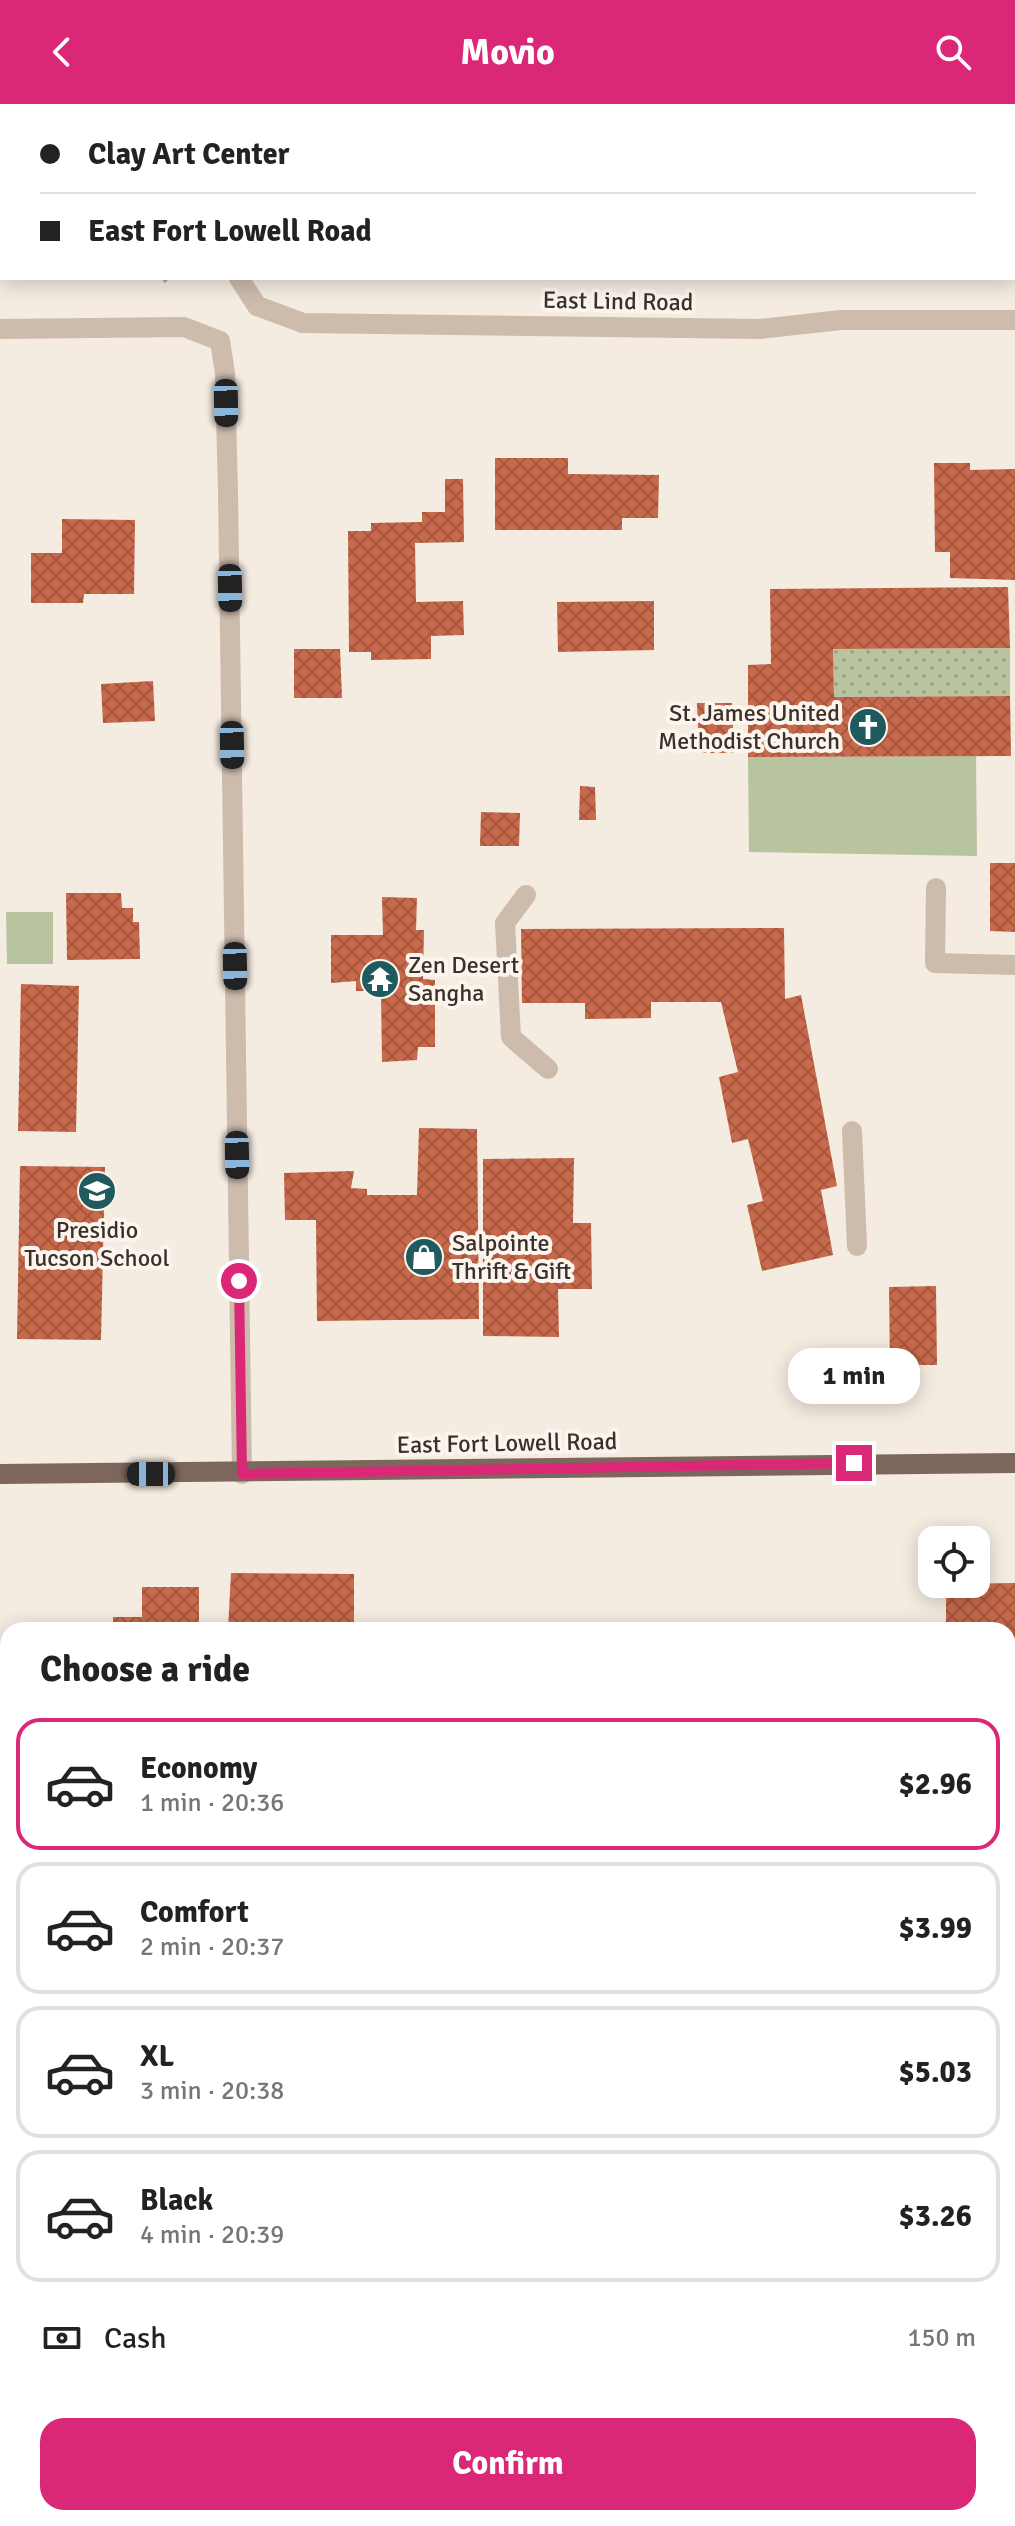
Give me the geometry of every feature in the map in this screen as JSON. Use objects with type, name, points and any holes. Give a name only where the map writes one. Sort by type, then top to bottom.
[{"type":"main road","name":"East Fort Lowell Road","points":[[0,1474],[242,1474],[755,1463],[1015,1463]]},
{"type":"street","name":"East Lind Road","points":[[240,280],[257,306],[303,323],[760,329],[841,320],[1015,320]]},
{"type":"street","points":[[0,329],[184,327],[220,341],[225,373],[242,1474]]},
{"type":"street","points":[[936,888],[935,963],[1015,965]]},
{"type":"street","points":[[526,895],[505,923],[511,1037],[548,1069]]},
{"type":"street","points":[[852,1131],[857,1246]]},
{"type":"green space","points":[[1010,648],[1010,696],[834,697],[833,649]]},
{"type":"green space","points":[[976,756],[977,856],[749,852],[748,757]]},
{"type":"green space","points":[[6,912],[53,912],[53,964],[7,964]]},
{"type":"building","points":[[495,458],[568,458],[568,474],[659,475],[658,518],[622,518],[622,530],[495,530]]},
{"type":"building","points":[[934,463],[970,463],[970,470],[1015,469],[1015,580],[950,578],[950,552],[935,552]]},
{"type":"building","points":[[445,479],[463,479],[464,542],[415,543],[416,602],[463,601],[464,635],[431,636],[431,659],[371,660],[371,652],[349,652],[348,531],[371,531],[371,523],[422,522],[422,512],[445,512]]},
{"type":"building","points":[[62,519],[135,520],[134,594],[84,594],[83,603],[31,603],[31,553],[62,553]]},
{"type":"building","points":[[1008,587],[1010,648],[833,649],[834,697],[1010,696],[1011,756],[748,757],[748,665],[771,664],[770,589]]},
{"type":"building","points":[[654,601],[654,650],[558,652],[557,602]]},
{"type":"building","points":[[294,649],[340,649],[342,698],[294,698]]},
{"type":"building","points":[[153,681],[155,721],[103,723],[101,684]]},
{"type":"building","points":[[697,703],[732,703],[734,753],[699,753]]},
{"type":"building","points":[[580,786],[595,787],[596,820],[579,820]]},
{"type":"building","points":[[481,812],[520,813],[519,846],[480,846]]},
{"type":"building","points":[[990,863],[1015,863],[1015,932],[990,931]]},
{"type":"building","points":[[66,893],[121,893],[122,908],[133,908],[133,922],[139,922],[140,959],[67,960]]},
{"type":"building","name":"Zen Desert Sangha","points":[[382,897],[417,898],[416,930],[424,930],[423,979],[435,980],[435,1047],[418,1047],[417,1060],[382,1062],[381,991],[356,991],[356,981],[331,983],[331,935],[383,935]]},
{"type":"building","points":[[784,928],[785,999],[801,995],[837,1186],[821,1190],[833,1255],[762,1271],[747,1205],[763,1201],[748,1139],[732,1143],[719,1077],[738,1072],[721,1002],[651,1002],[651,1018],[585,1019],[585,1003],[522,1003],[521,929]]},
{"type":"building","points":[[21,984],[79,986],[76,1132],[18,1131]]},
{"type":"building","name":"Salpointe Thrift & Gift","points":[[419,1128],[477,1129],[479,1319],[317,1321],[316,1220],[285,1220],[284,1173],[354,1171],[351,1188],[367,1189],[367,1195],[417,1195]]},
{"type":"building","points":[[574,1158],[573,1223],[591,1223],[592,1289],[558,1289],[559,1337],[483,1336],[483,1159]]},
{"type":"building","points":[[20,1166],[105,1167],[101,1340],[17,1339]]},
{"type":"building","points":[[936,1286],[937,1365],[890,1365],[889,1287]]},
{"type":"building","points":[[231,1573],[354,1574],[354,1622],[228,1622]]},
{"type":"building","points":[[990,1583],[1015,1583],[1015,1622],[946,1622],[946,1598],[990,1598]]},
{"type":"building","points":[[142,1587],[199,1587],[199,1622],[113,1622],[113,1617],[142,1617]]},
{"type":"place","name":"St. James United Methodist Church","points":[[868,727]]},
{"type":"place","name":"Zen Desert Sangha","points":[[380,979]]},
{"type":"place","name":"Presidio Tucson School","points":[[97,1191]]},
{"type":"place","name":"Salpointe Thrift & Gift","points":[[424,1257]]},
{"type":"route","points":[[239,1281],[242,1474],[854,1463]]}]
